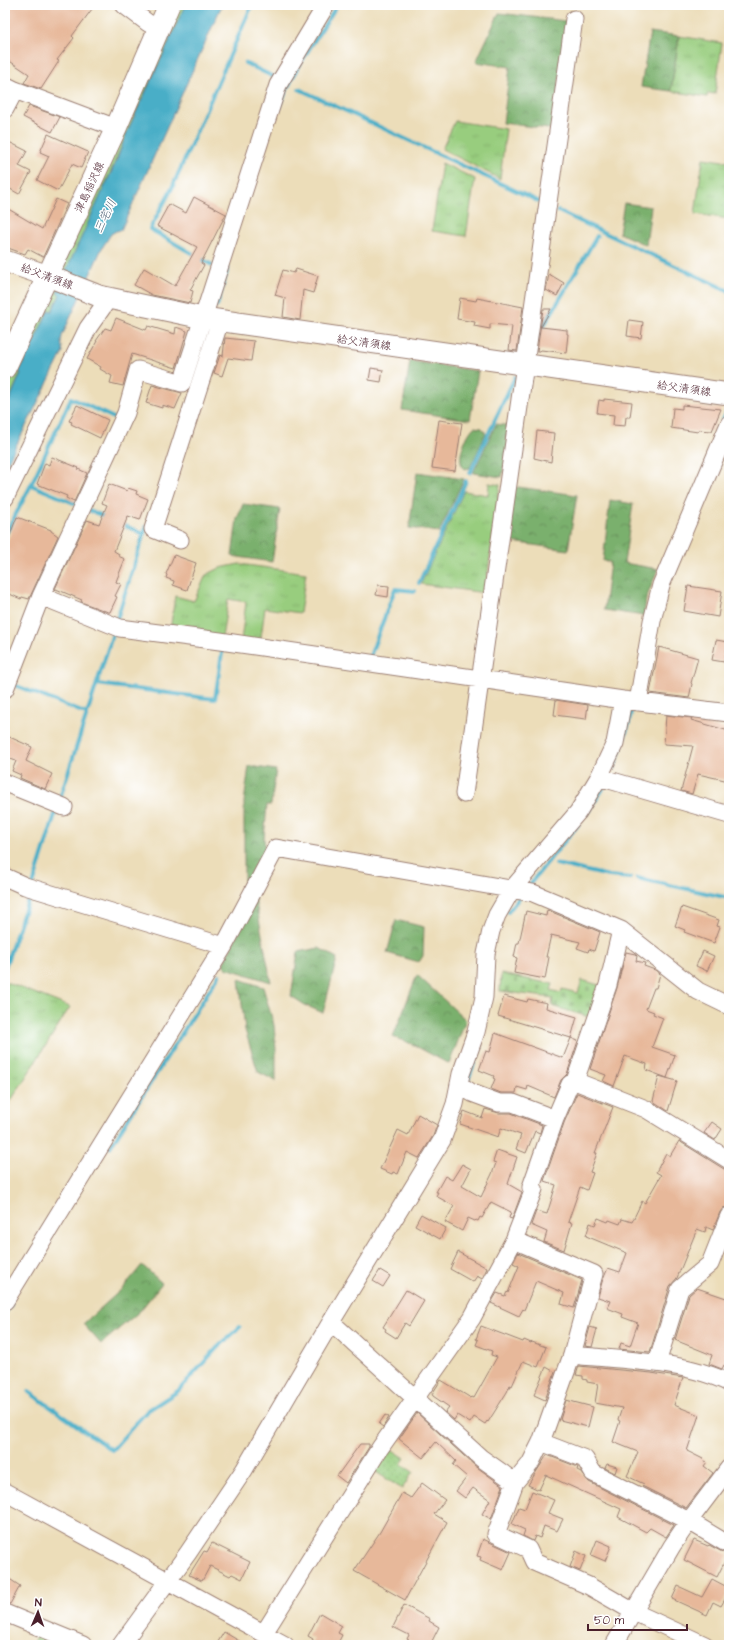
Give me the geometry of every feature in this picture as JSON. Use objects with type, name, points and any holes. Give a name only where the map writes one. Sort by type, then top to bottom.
[{"type":"main road","name":"津島稲沢線","points":[[5,368],[116,128],[168,5]]},
{"type":"main road","name":"給父清須線","points":[[5,261],[104,297],[211,320],[729,394]]},
{"type":"street","points":[[124,5],[148,23],[158,27]]},
{"type":"street","points":[[180,540],[153,530],[278,85],[326,5]]},
{"type":"street","points":[[464,794],[574,19]]},
{"type":"street","points":[[5,109],[10,88],[116,128]]},
{"type":"street","points":[[5,498],[104,297]]},
{"type":"street","points":[[5,689],[41,596],[126,412],[138,370],[182,383],[211,320]]},
{"type":"street","points":[[121,1645],[244,1470],[331,1322],[442,1140],[455,1104],[461,1074],[476,1032],[482,1004],[486,954],[491,931],[497,915],[512,889],[578,812],[599,777],[615,743],[631,701],[661,585],[729,424]]},
{"type":"street","points":[[41,596],[115,626],[631,701],[729,713]]},
{"type":"street","points":[[599,777],[729,815]]},
{"type":"street","points":[[5,783],[58,804]]},
{"type":"street","points":[[5,1301],[224,946],[276,848],[533,893],[621,930],[698,992],[729,1006]]},
{"type":"street","points":[[5,877],[31,888],[224,946]]},
{"type":"street","points":[[264,1634],[380,1448],[472,1318],[514,1240],[534,1189],[531,1188],[555,1120],[570,1084],[575,1081],[608,985],[621,930]]},
{"type":"street","points":[[575,1081],[646,1109],[729,1160]]},
{"type":"street","points":[[459,1084],[472,1093],[499,1102],[513,1103],[555,1120]]},
{"type":"street","points":[[657,1363],[680,1289],[710,1264],[729,1216]]},
{"type":"street","points":[[514,1240],[594,1274],[572,1355],[541,1442],[530,1464],[515,1482],[496,1534],[528,1549],[534,1562],[588,1586],[634,1612],[705,1645]]},
{"type":"street","points":[[331,1322],[481,1458],[515,1482]]},
{"type":"street","points":[[572,1355],[657,1363],[700,1373],[729,1383]]},
{"type":"street","points":[[541,1442],[586,1460],[593,1473],[689,1521],[729,1545]]},
{"type":"street","points":[[614,1645],[672,1546],[729,1468]]},
{"type":"street","points":[[5,1493],[285,1645]]},
{"type":"street","points":[[5,1613],[83,1645]]},
{"type":"green space","points":[[177,5],[185,5],[171,37],[168,36],[167,38],[170,39],[137,109],[89,222],[64,275],[59,273]]},
{"type":"green space","points":[[499,13],[566,21],[554,126],[549,129],[503,123],[510,67],[476,62]]},
{"type":"green space","points":[[650,32],[679,36],[671,91],[641,87]]},
{"type":"green space","points":[[679,36],[722,43],[715,94],[708,93],[707,97],[671,91]]},
{"type":"green space","points":[[455,121],[506,129],[500,179],[442,149]]},
{"type":"green space","points":[[703,158],[729,162],[729,219],[695,214]]},
{"type":"green space","points":[[442,163],[475,179],[466,236],[432,231]]},
{"type":"green space","points":[[624,203],[651,207],[646,245],[619,233]]},
{"type":"green space","points":[[51,287],[58,289],[60,295],[52,311],[49,310],[19,371],[21,372],[5,410],[5,381]]},
{"type":"green space","points":[[410,361],[478,371],[470,420],[402,410]]},
{"type":"green space","points":[[496,424],[512,426],[502,477],[473,473]]},
{"type":"green space","points":[[474,427],[482,428],[486,434],[470,468],[464,469],[462,465],[461,453],[465,441]]},
{"type":"green space","points":[[417,472],[464,479],[439,532],[409,528]]},
{"type":"green space","points":[[489,483],[500,485],[485,593],[421,584],[464,491],[488,495]]},
{"type":"green space","points":[[518,487],[577,495],[568,550],[505,541],[512,490]]},
{"type":"green space","points":[[610,500],[633,504],[624,563],[658,569],[646,599],[644,616],[604,610],[610,562],[603,561]]},
{"type":"green space","points":[[243,504],[280,509],[272,562],[232,556],[237,519]]},
{"type":"green space","points":[[239,564],[306,573],[300,613],[265,608],[260,644],[241,641],[246,602],[228,599],[222,638],[170,631],[175,596],[194,601],[206,575],[220,568]]},
{"type":"green space","points":[[249,766],[276,770],[271,805],[267,805],[264,839],[266,853],[244,894],[244,802]]},
{"type":"green space","points":[[255,898],[271,982],[226,968],[223,964]]},
{"type":"green space","points":[[396,920],[424,927],[423,956],[419,962],[387,953]]},
{"type":"green space","points":[[319,948],[337,958],[323,1013],[305,1005],[291,996],[298,952]]},
{"type":"green space","points":[[501,974],[553,984],[551,990],[561,993],[562,989],[578,993],[582,980],[602,986],[592,1018],[552,1006],[553,998],[500,991]]},
{"type":"green space","points":[[417,975],[466,1020],[449,1064],[412,1044],[393,1037]]},
{"type":"green space","points":[[239,979],[263,987],[274,1025],[276,1081],[258,1072],[245,1030]]},
{"type":"green space","points":[[6,982],[70,1007],[5,1110],[5,984]]},
{"type":"green space","points":[[142,1265],[162,1283],[140,1311],[101,1344],[83,1324],[123,1288]]},
{"type":"green space","points":[[388,1447],[405,1458],[401,1464],[413,1472],[402,1489],[373,1470]]},
{"type":"green space","points":[[38,1633],[65,1645],[32,1645]]},
{"type":"water","name":"三宅川","points":[[185,5],[222,5],[121,230],[111,234],[102,248],[62,336],[61,342],[63,352],[5,468],[5,410],[21,373],[19,372],[49,310],[52,311],[60,295],[57,293],[64,275],[116,162],[127,132],[170,40],[166,38],[167,36],[171,37]]},
{"type":"building","points":[[5,5],[95,5],[72,36],[74,38],[57,60],[59,61],[41,89],[24,83],[29,74],[5,58]]},
{"type":"building","points":[[29,106],[60,117],[52,132],[23,117]]},
{"type":"building","points":[[48,134],[88,152],[81,168],[72,164],[58,191],[37,180],[49,156],[40,152]]},
{"type":"building","points":[[5,140],[27,151],[19,166],[31,172],[19,194],[5,186]]},
{"type":"building","points":[[194,197],[226,214],[201,263],[204,265],[190,290],[193,291],[190,303],[152,295],[134,285],[144,268],[175,286],[197,247],[157,226],[169,204],[186,213]]},
{"type":"building","points":[[56,199],[67,204],[43,257],[28,249],[25,254],[5,247],[5,207],[42,229]]},
{"type":"building","points":[[296,269],[318,276],[313,293],[303,290],[300,320],[283,317],[285,298],[275,295],[283,270],[294,273]]},
{"type":"building","points":[[549,274],[564,283],[557,296],[546,290]]},
{"type":"building","points":[[460,298],[476,301],[477,298],[523,307],[517,351],[509,350],[512,326],[490,324],[490,329],[474,326],[475,322],[457,319]]},
{"type":"building","points":[[543,309],[551,309],[541,327],[567,330],[566,353],[541,350],[537,351]]},
{"type":"building","points":[[116,318],[146,330],[148,326],[175,334],[176,327],[187,331],[176,368],[132,354],[123,386],[110,383],[112,376],[100,369],[101,367],[87,359],[96,341],[105,328],[111,330]]},
{"type":"building","points":[[629,320],[643,322],[641,338],[627,336]]},
{"type":"building","points":[[225,338],[254,341],[251,361],[228,358],[222,376],[214,373],[220,355],[223,356]]},
{"type":"building","points":[[371,368],[383,370],[381,382],[369,380]]},
{"type":"building","points":[[152,385],[182,393],[175,409],[162,405],[162,408],[146,403]]},
{"type":"building","points":[[604,399],[632,402],[630,417],[626,417],[625,426],[613,425],[614,415],[597,413],[599,400],[604,401]]},
{"type":"building","points":[[77,405],[108,420],[100,438],[71,424],[72,422],[69,421]]},
{"type":"building","points":[[682,405],[721,409],[712,431],[698,430],[698,432],[671,428],[673,408],[682,409]]},
{"type":"building","points":[[439,420],[462,423],[455,471],[432,468]]},
{"type":"building","points":[[537,431],[554,433],[551,462],[534,458]]},
{"type":"building","points":[[52,457],[79,468],[78,469],[87,473],[74,502],[66,498],[67,496],[37,484],[45,463],[49,465]]},
{"type":"building","points":[[109,484],[127,491],[128,488],[137,491],[136,494],[148,499],[140,520],[128,516],[114,551],[119,554],[118,556],[125,559],[116,582],[121,584],[115,596],[117,597],[110,612],[108,612],[81,602],[82,600],[56,589],[54,591],[87,520],[99,524],[107,505],[102,503]]},
{"type":"building","points":[[17,517],[51,530],[58,536],[29,599],[22,597],[21,599],[5,592],[5,547]]},
{"type":"building","points":[[174,555],[196,563],[187,590],[173,585],[174,581],[166,578],[166,574]]},
{"type":"building","points":[[378,585],[389,586],[388,597],[376,595]]},
{"type":"building","points":[[688,586],[722,591],[718,617],[684,611]]},
{"type":"building","points":[[716,640],[728,642],[724,662],[712,660]]},
{"type":"building","points":[[659,647],[698,658],[691,683],[689,698],[650,693]]},
{"type":"building","points":[[556,700],[588,705],[586,719],[554,715]]},
{"type":"building","points":[[666,715],[692,718],[691,720],[729,731],[729,781],[698,774],[692,794],[681,791],[693,746],[664,744]]},
{"type":"building","points":[[5,735],[32,747],[26,761],[52,774],[45,789],[20,778],[21,775],[12,771],[16,761],[5,757]]},
{"type":"building","points":[[682,907],[719,920],[717,926],[720,927],[714,943],[684,932],[685,930],[675,926]]},
{"type":"building","points":[[547,910],[600,932],[594,951],[589,949],[588,952],[577,948],[580,942],[551,935],[546,957],[549,957],[545,979],[514,973],[517,958],[514,957],[517,943],[519,943],[526,911],[546,916]]},
{"type":"building","points":[[703,951],[714,956],[707,971],[696,966]]},
{"type":"building","points":[[626,952],[635,954],[637,956],[636,961],[645,963],[644,966],[655,970],[660,974],[656,988],[654,988],[646,1009],[663,1018],[652,1047],[675,1055],[667,1078],[646,1070],[647,1064],[625,1056],[614,1086],[603,1081],[606,1075],[590,1069],[617,988]]},
{"type":"building","points":[[504,996],[527,1002],[528,999],[547,1003],[546,1008],[577,1017],[571,1038],[498,1016]]},
{"type":"building","points":[[495,1033],[563,1058],[571,1038],[578,1041],[567,1074],[561,1080],[554,1097],[528,1086],[527,1090],[517,1087],[516,1093],[501,1093],[491,1089],[495,1079],[493,1078],[494,1076],[479,1070],[486,1051],[490,1052]]},
{"type":"building","points":[[659,1076],[677,1081],[668,1111],[653,1101]]},
{"type":"building","points":[[577,1093],[613,1107],[595,1153],[597,1153],[590,1172],[593,1173],[587,1190],[580,1187],[568,1222],[572,1223],[564,1250],[544,1242],[547,1232],[531,1225],[536,1211],[547,1214],[556,1185],[544,1181],[564,1123]]},
{"type":"building","points":[[485,1109],[499,1113],[511,1113],[542,1125],[540,1133],[535,1131],[526,1153],[516,1149],[521,1135],[501,1128],[498,1137],[460,1124],[464,1111],[482,1118]]},
{"type":"building","points":[[418,1114],[437,1125],[433,1136],[419,1158],[407,1152],[398,1174],[393,1172],[392,1174],[380,1169],[398,1130],[408,1135]]},
{"type":"building","points":[[712,1122],[722,1129],[715,1140],[704,1133]]},
{"type":"building","points":[[679,1141],[724,1169],[729,1170],[729,1206],[723,1208],[720,1212],[713,1230],[706,1227],[705,1232],[697,1229],[677,1278],[670,1286],[650,1352],[619,1349],[621,1343],[630,1346],[638,1323],[622,1317],[623,1314],[607,1308],[610,1301],[598,1297],[608,1268],[620,1272],[627,1253],[586,1236],[590,1223],[595,1225],[598,1218],[608,1222],[609,1220],[620,1224],[622,1219],[632,1222],[642,1201],[645,1203],[661,1175],[656,1172],[666,1153],[670,1156]]},
{"type":"building","points":[[497,1150],[517,1157],[508,1184],[522,1192],[512,1219],[509,1218],[511,1212],[491,1202],[482,1218],[480,1217],[478,1221],[468,1218],[462,1231],[445,1222],[454,1206],[436,1196],[438,1192],[436,1192],[445,1176],[452,1180],[462,1164],[471,1169],[462,1186],[481,1197],[496,1163],[493,1162]]},
{"type":"building","points":[[421,1214],[446,1228],[440,1239],[415,1225]]},
{"type":"building","points":[[458,1252],[487,1268],[482,1279],[477,1276],[473,1282],[450,1269]]},
{"type":"building","points":[[518,1253],[582,1280],[574,1308],[561,1304],[564,1293],[536,1281],[524,1310],[523,1309],[519,1316],[491,1303],[497,1293],[505,1296],[507,1292],[508,1293],[519,1266],[513,1263]]},
{"type":"building","points":[[380,1270],[390,1276],[383,1287],[373,1281]]},
{"type":"building","points":[[697,1288],[729,1299],[729,1367],[724,1365],[722,1369],[709,1364],[712,1355],[675,1340],[689,1295]]},
{"type":"building","points":[[406,1290],[424,1301],[409,1326],[405,1323],[396,1338],[385,1331],[386,1329],[383,1327]]},
{"type":"building","points":[[481,1326],[523,1342],[524,1340],[546,1347],[538,1367],[523,1361],[512,1386],[510,1385],[488,1422],[487,1421],[485,1424],[474,1417],[470,1423],[457,1415],[454,1420],[445,1412],[449,1407],[432,1394],[441,1380],[471,1398],[474,1398],[497,1357],[491,1355],[492,1351],[476,1345],[478,1340],[476,1339]]},
{"type":"building","points":[[590,1327],[597,1329],[592,1347],[585,1346]]},
{"type":"building","points":[[579,1366],[651,1373],[683,1378],[674,1405],[699,1415],[687,1451],[707,1462],[704,1466],[713,1473],[686,1508],[642,1486],[644,1484],[627,1476],[638,1452],[613,1442],[620,1421],[618,1420],[622,1408],[595,1403],[598,1384],[587,1382],[587,1380],[583,1379],[583,1376],[576,1375]]},
{"type":"building","points":[[546,1367],[555,1372],[545,1400],[534,1395]]},
{"type":"building","points":[[566,1400],[593,1407],[588,1427],[560,1420]]},
{"type":"building","points":[[417,1413],[474,1465],[503,1486],[491,1519],[482,1514],[490,1500],[473,1488],[465,1498],[456,1491],[467,1477],[453,1465],[456,1461],[436,1442],[423,1458],[399,1439]]},
{"type":"building","points":[[385,1415],[389,1417],[383,1427],[379,1424]]},
{"type":"building","points":[[360,1444],[369,1444],[369,1447],[346,1483],[337,1476]]},
{"type":"building","points":[[547,1455],[578,1467],[577,1470],[581,1472],[589,1482],[674,1525],[666,1537],[650,1528],[646,1532],[618,1517],[621,1509],[546,1475],[539,1490],[528,1485]]},
{"type":"building","points":[[607,1464],[617,1467],[615,1473],[605,1468]]},
{"type":"building","points":[[422,1483],[445,1500],[434,1514],[447,1522],[405,1600],[354,1571],[380,1532],[402,1493],[411,1498]]},
{"type":"building","points":[[532,1491],[554,1500],[548,1513],[563,1519],[557,1531],[544,1526],[540,1538],[535,1536],[533,1541],[523,1536],[525,1530],[512,1524],[519,1507],[525,1509]]},
{"type":"building","points":[[483,1539],[511,1552],[503,1570],[480,1560],[481,1557],[477,1556]]},
{"type":"building","points":[[597,1540],[611,1546],[605,1561],[591,1555]]},
{"type":"building","points":[[694,1540],[708,1546],[709,1545],[728,1555],[717,1577],[684,1560]]},
{"type":"building","points":[[212,1543],[250,1562],[242,1579],[232,1574],[230,1576],[210,1566],[202,1581],[189,1575],[204,1551],[207,1552]]},
{"type":"building","points":[[576,1551],[586,1556],[580,1571],[570,1567]]},
{"type":"building","points":[[5,1576],[20,1586],[10,1604],[5,1603]]},
{"type":"building","points":[[712,1579],[729,1588],[726,1593],[728,1594],[721,1606],[713,1602],[707,1615],[672,1599],[678,1586],[702,1597]]},
{"type":"building","points":[[404,1605],[430,1619],[429,1621],[439,1627],[430,1645],[418,1645],[407,1639],[409,1635],[393,1627]]},
{"type":"building","points":[[320,1613],[342,1626],[338,1633],[342,1635],[337,1645],[318,1645],[312,1642],[313,1639],[308,1636]]},
{"type":"building","points":[[224,1632],[246,1645],[216,1645]]},
{"type":"waterway","points":[[212,265],[150,229],[172,188],[252,5]]},
{"type":"waterway","points":[[279,109],[284,95],[298,69],[337,5]]},
{"type":"waterway","points":[[245,63],[274,77]]},
{"type":"waterway","points":[[299,89],[542,203]]},
{"type":"waterway","points":[[558,211],[729,291]]},
{"type":"waterway","points":[[535,341],[597,236]]},
{"type":"waterway","points":[[217,306],[228,268]]},
{"type":"waterway","points":[[470,473],[515,377]]},
{"type":"waterway","points":[[5,535],[31,485],[71,398],[116,419]]},
{"type":"waterway","points":[[723,420],[729,408]]},
{"type":"waterway","points":[[419,583],[466,481]]},
{"type":"waterway","points":[[31,485],[76,504]]},
{"type":"waterway","points":[[88,510],[106,517]]},
{"type":"waterway","points":[[119,523],[144,534]]},
{"type":"waterway","points":[[116,622],[146,527]]},
{"type":"waterway","points":[[369,659],[395,589],[415,591]]},
{"type":"waterway","points":[[59,801],[114,630]]},
{"type":"waterway","points":[[97,684],[215,699],[223,646]]},
{"type":"waterway","points":[[12,684],[87,714]]},
{"type":"waterway","points":[[614,768],[629,723],[632,706]]},
{"type":"waterway","points":[[587,814],[603,789]]},
{"type":"waterway","points":[[33,885],[57,808]]},
{"type":"waterway","points":[[529,885],[578,825]]},
{"type":"waterway","points":[[556,864],[609,876],[630,878]]},
{"type":"waterway","points":[[637,878],[729,898]]},
{"type":"waterway","points":[[5,967],[31,892]]},
{"type":"waterway","points":[[508,912],[519,898]]},
{"type":"waterway","points":[[110,1147],[219,975]]},
{"type":"waterway","points":[[467,1083],[480,1047]]},
{"type":"waterway","points":[[5,1313],[11,1304]]},
{"type":"waterway","points":[[29,1392],[112,1450],[147,1411],[178,1391],[217,1348],[240,1327]]}]
